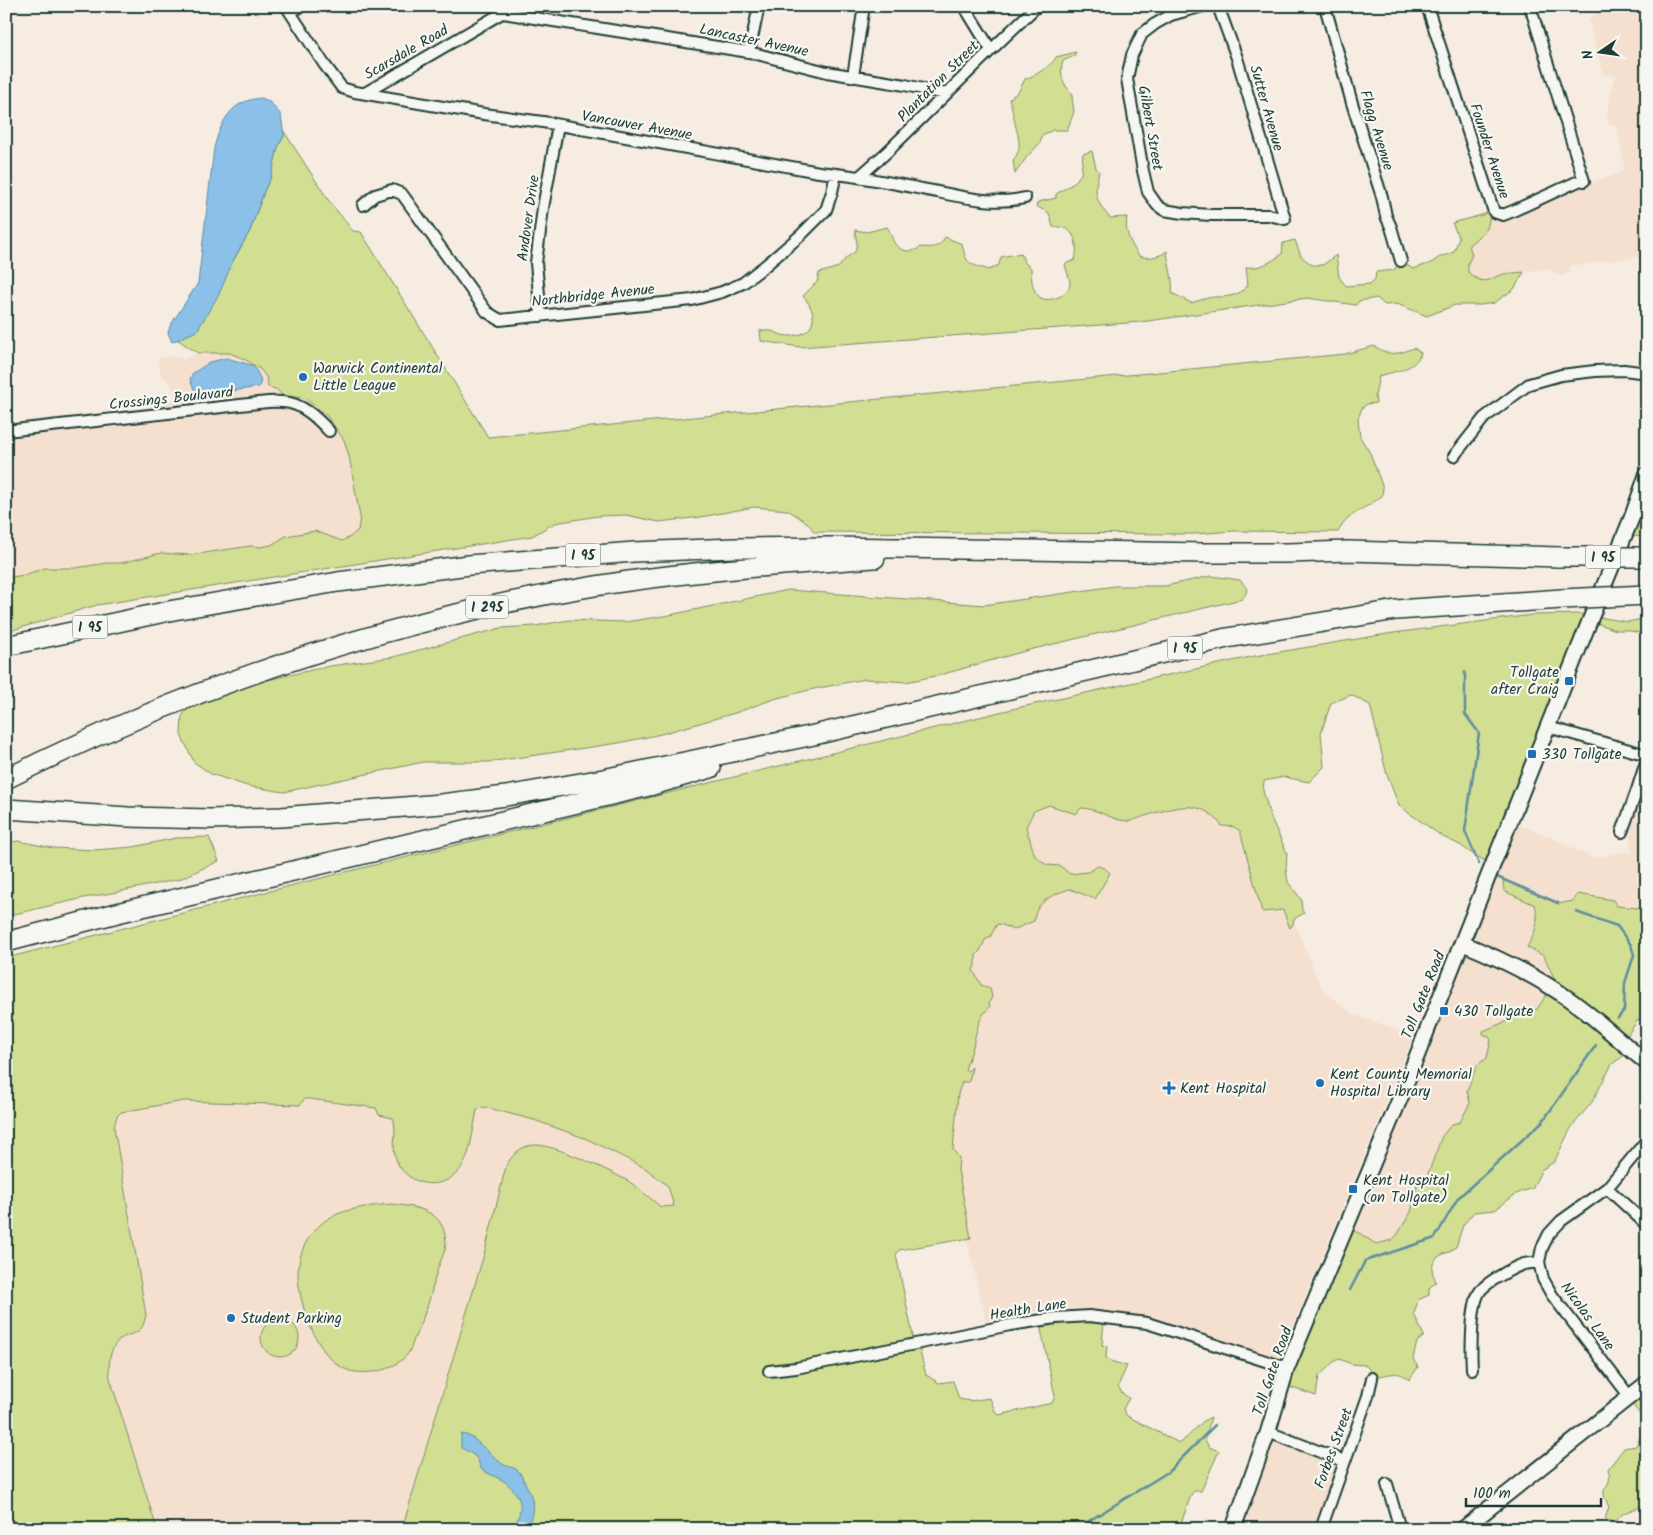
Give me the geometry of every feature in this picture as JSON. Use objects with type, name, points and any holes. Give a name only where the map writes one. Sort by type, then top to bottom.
[{"type":"highway","name":"I 95","points":[[6,646],[174,610],[304,587],[469,565],[592,555],[766,547],[1214,553],[1348,551],[1559,557],[1647,557]]},
{"type":"highway","name":"I 295","points":[[6,779],[127,723],[241,678],[342,645],[468,611],[580,589],[670,576],[758,567],[996,549]]},
{"type":"highway","name":"I 95","points":[[6,809],[128,817],[210,819],[281,816],[441,804],[506,796],[587,782],[814,735],[1227,638],[1396,610],[1647,595]]},
{"type":"highway","points":[[6,634],[174,610]]},
{"type":"highway","points":[[12,941],[125,910],[653,785],[814,735]]},
{"type":"main road","name":"Toll Gate Road","points":[[1233,1529],[1268,1432],[1287,1368],[1401,1096],[1632,517],[1647,474]]},
{"type":"main road","points":[[1462,942],[1524,970],[1547,984],[1597,1020],[1647,1062]]},
{"type":"main road","points":[[1463,1529],[1647,1383]]},
{"type":"street","points":[[288,9],[302,6]]},
{"type":"street","name":"Scarsdale Road","points":[[365,93],[501,10],[514,6]]},
{"type":"street","points":[[749,52],[759,6]]},
{"type":"street","points":[[853,76],[864,6]]},
{"type":"street","points":[[964,6],[991,50]]},
{"type":"street","name":"Plantation Street","points":[[860,176],[886,154],[1037,6]]},
{"type":"street","name":"Gilbert Street","points":[[1203,6],[1171,15],[1156,24],[1142,34],[1132,55],[1127,79],[1148,192],[1157,205],[1164,210],[1182,213],[1269,215],[1285,219]]},
{"type":"street","name":"Sutter Avenue","points":[[1218,6],[1237,58],[1285,219]]},
{"type":"street","name":"Flagg Avenue","points":[[1325,6],[1352,103],[1401,262]]},
{"type":"street","name":"Founder Avenue","points":[[1427,6],[1494,212],[1504,215],[1584,180],[1530,6]]},
{"type":"street","name":"Vancouver Avenue","points":[[288,9],[342,88],[355,92],[558,125],[819,172],[860,176],[966,198],[1011,202],[1025,198]]},
{"type":"street","name":"Lancaster Avenue","points":[[501,10],[749,52],[826,72],[946,94]]},
{"type":"street","name":"Andover Drive","points":[[541,316],[536,264],[543,208],[558,125]]},
{"type":"street","name":"Northbridge Avenue","points":[[363,205],[375,196],[392,190],[402,194],[487,312],[500,320],[692,300],[722,292],[743,283],[801,235],[826,210],[836,174]]},
{"type":"street","points":[[1454,456],[1484,418],[1529,384],[1561,375],[1595,371],[1624,370],[1647,373]]},
{"type":"street","name":"Crossings Boulavard","points":[[6,431],[258,403],[283,402],[300,407],[316,417],[330,431]]},
{"type":"street","points":[[1548,727],[1647,754]]},
{"type":"street","points":[[1622,832],[1638,790],[1647,759]]},
{"type":"street","points":[[1472,1369],[1471,1348],[1479,1292],[1486,1284],[1523,1264],[1539,1262],[1542,1248],[1555,1227],[1607,1188],[1647,1140]]},
{"type":"street","points":[[1607,1188],[1647,1225]]},
{"type":"street","name":"Nicolas Lane","points":[[1539,1262],[1543,1279],[1552,1294],[1630,1397]]},
{"type":"street","name":"Health Lane","points":[[770,1372],[1010,1325],[1056,1318],[1089,1316],[1147,1323],[1287,1368]]},
{"type":"street","name":"Forbes Street","points":[[1321,1529],[1368,1396],[1372,1378]]},
{"type":"street","points":[[1268,1432],[1344,1461]]},
{"type":"street","points":[[1387,1484],[1400,1529]]},
{"type":"shaded area","points":[[1605,8],[1647,13],[1647,256],[1570,266],[1570,272],[1562,276],[1549,269],[1505,274],[1485,282],[1476,279],[1468,272],[1468,263],[1472,255],[1469,245],[1487,229],[1491,211],[1517,207],[1578,176],[1591,182],[1625,170],[1617,127],[1609,123],[1607,116],[1613,80],[1620,76],[1603,74],[1588,19],[1594,15],[1596,10]]},
{"type":"shaded area","points":[[198,353],[230,353],[244,358],[261,370],[311,398],[328,414],[344,440],[349,456],[360,517],[358,530],[342,541],[305,533],[286,536],[271,545],[260,547],[250,546],[191,555],[161,553],[121,563],[107,563],[75,568],[45,568],[24,575],[6,578],[6,423],[155,407],[175,398],[172,385],[161,376],[158,358],[171,356],[184,359]]},
{"type":"shaded area","name":"Kent Hospital","points":[[1200,792],[1256,829],[1322,989],[1354,1015],[1414,1035],[1277,1365],[1174,1324],[1082,1308],[1041,1311],[986,1321],[943,1141],[951,1011],[1021,832],[1047,795]]},
{"type":"shaded area","points":[[1635,805],[1647,808],[1647,909],[1621,907],[1577,895],[1573,901],[1558,904],[1503,880],[1505,890],[1535,905],[1538,914],[1533,937],[1527,947],[1543,956],[1561,992],[1552,987],[1537,1009],[1483,1031],[1491,1040],[1487,1058],[1477,1065],[1467,1091],[1470,1103],[1460,1122],[1442,1136],[1428,1174],[1417,1184],[1411,1212],[1397,1235],[1392,1240],[1375,1244],[1359,1233],[1348,1229],[1510,822],[1551,837],[1586,855],[1596,858],[1613,853],[1634,852],[1631,849],[1628,821]]},
{"type":"shaded area","points":[[183,1095],[526,1096],[710,1206],[798,1529],[151,1529],[104,1356],[112,1112]]},
{"type":"shaded area","points":[[1269,1433],[1347,1460],[1349,1466],[1326,1529],[1233,1529]]},
{"type":"green space","points":[[1076,52],[1074,56],[1063,61],[1061,71],[1067,87],[1073,94],[1074,112],[1067,130],[1053,130],[1042,135],[1040,143],[1015,174],[1013,160],[1017,155],[1019,140],[1009,99],[1019,91],[1025,79],[1047,67],[1056,57]]},
{"type":"green space","points":[[283,130],[329,201],[353,231],[361,232],[488,437],[1345,354],[1374,346],[1390,353],[1398,353],[1414,348],[1421,353],[1418,359],[1409,366],[1379,376],[1375,396],[1376,403],[1367,404],[1362,408],[1358,419],[1360,437],[1370,453],[1383,488],[1382,496],[1346,520],[1338,532],[1234,531],[1194,534],[814,532],[809,524],[788,510],[754,507],[701,517],[659,522],[626,515],[598,516],[555,523],[532,536],[97,605],[6,632],[6,578],[24,575],[45,568],[75,568],[107,563],[121,563],[161,553],[191,555],[250,546],[260,547],[271,545],[286,536],[315,531],[342,541],[358,530],[360,517],[349,456],[344,440],[327,416],[305,398],[283,396],[276,389],[268,387],[266,377],[261,370],[246,360],[230,353],[198,353],[178,340],[233,261],[250,231],[271,177],[278,147],[284,136]]},
{"type":"green space","points":[[1092,151],[1096,168],[1099,172],[1096,192],[1102,207],[1110,218],[1127,217],[1127,233],[1139,256],[1154,257],[1167,251],[1172,293],[1191,303],[1241,292],[1248,285],[1246,267],[1261,266],[1269,262],[1282,254],[1283,243],[1295,240],[1301,256],[1312,265],[1323,265],[1336,255],[1339,277],[1346,286],[1370,284],[1375,279],[1376,272],[1394,270],[1400,261],[1413,269],[1454,252],[1459,238],[1452,223],[1491,211],[1487,229],[1469,245],[1472,255],[1468,263],[1468,272],[1473,277],[1482,281],[1504,274],[1524,272],[1514,289],[1494,303],[1455,305],[1427,316],[1397,304],[1385,305],[1377,298],[1359,301],[1356,305],[1307,298],[1141,322],[800,347],[761,341],[760,330],[772,331],[788,336],[797,335],[810,328],[813,317],[812,310],[803,296],[817,282],[819,273],[839,267],[846,258],[855,252],[857,244],[855,230],[867,232],[887,227],[895,244],[903,250],[909,251],[921,247],[935,246],[941,243],[945,237],[962,244],[965,256],[970,263],[989,270],[999,265],[1001,257],[1021,253],[1024,262],[1031,268],[1033,284],[1038,296],[1045,299],[1054,299],[1063,295],[1070,284],[1065,264],[1075,260],[1075,241],[1066,229],[1053,227],[1049,213],[1036,206],[1038,202],[1056,198],[1056,194],[1074,183],[1081,174],[1083,154]]},
{"type":"green space","points":[[1647,479],[1647,536],[1625,537]]},
{"type":"green space","points":[[1211,576],[1240,580],[1247,591],[1242,599],[1025,651],[940,675],[906,682],[865,679],[809,690],[661,734],[619,743],[488,762],[423,762],[284,792],[247,786],[211,774],[194,762],[181,735],[182,716],[191,704],[240,686],[330,666],[393,657],[501,628],[535,626],[569,620],[625,622],[670,615],[788,590],[984,605],[1115,586],[1165,586]]},
{"type":"green space","points":[[1580,614],[1628,622],[1647,618],[1647,635],[1627,630],[1616,630],[1591,621],[1489,863],[1443,837],[1399,806],[1387,775],[1370,705],[1351,695],[1331,703],[1321,733],[1324,767],[1309,782],[1284,777],[1264,781],[1263,791],[1271,818],[1287,853],[1286,869],[1288,882],[1301,899],[1304,913],[1294,919],[1290,928],[1283,910],[1262,912],[1240,831],[1234,827],[1222,826],[1205,811],[1196,808],[1176,808],[1128,821],[1115,819],[1087,809],[1081,808],[1076,814],[1049,805],[1034,811],[1026,827],[1035,856],[1047,865],[1060,866],[1070,874],[1088,872],[1098,866],[1110,873],[1095,899],[1070,889],[1051,896],[1041,904],[1035,914],[1034,921],[1013,930],[997,924],[976,955],[976,964],[973,970],[981,985],[990,988],[992,997],[989,1003],[990,1007],[978,1026],[965,1070],[968,1071],[972,1067],[969,1082],[962,1082],[958,1094],[953,1149],[959,1158],[958,1170],[971,1238],[899,1250],[896,1255],[914,1341],[918,1344],[926,1375],[939,1383],[953,1381],[959,1399],[970,1401],[990,1398],[995,1411],[999,1415],[1052,1403],[1055,1396],[1039,1320],[1104,1320],[1102,1345],[1107,1346],[1106,1358],[1127,1366],[1118,1386],[1122,1393],[1129,1398],[1123,1409],[1127,1416],[1179,1443],[1188,1437],[1202,1422],[1211,1417],[1205,1440],[1209,1447],[1219,1451],[1201,1491],[1194,1491],[1191,1495],[1179,1529],[402,1529],[485,1251],[506,1166],[511,1158],[518,1151],[530,1145],[555,1149],[596,1165],[628,1181],[661,1207],[674,1206],[668,1186],[645,1168],[587,1139],[534,1120],[484,1107],[477,1110],[468,1154],[463,1166],[448,1180],[434,1184],[420,1182],[405,1174],[397,1163],[393,1118],[379,1115],[376,1108],[304,1099],[300,1105],[184,1101],[121,1112],[117,1116],[114,1127],[146,1315],[143,1324],[136,1333],[122,1338],[114,1346],[110,1356],[109,1373],[157,1529],[6,1529],[6,958],[301,883],[1012,709],[1255,656],[1393,633],[1532,615]]},
{"type":"green space","points":[[209,837],[219,861],[180,879],[6,916],[6,843],[18,841],[53,848],[94,850],[133,847],[176,838]]},
{"type":"green space","points":[[1503,880],[1558,904],[1573,901],[1578,894],[1613,900],[1617,906],[1647,909],[1647,1015],[1637,1021],[1625,1039],[1635,1048],[1612,1064],[1592,1102],[1571,1128],[1554,1162],[1541,1170],[1533,1188],[1516,1194],[1495,1210],[1474,1212],[1463,1225],[1456,1247],[1435,1260],[1432,1265],[1432,1272],[1436,1282],[1429,1288],[1429,1295],[1418,1300],[1414,1314],[1424,1336],[1417,1342],[1413,1359],[1418,1367],[1409,1380],[1398,1374],[1376,1377],[1365,1365],[1352,1364],[1339,1359],[1319,1376],[1316,1396],[1287,1386],[1348,1229],[1359,1233],[1376,1244],[1392,1240],[1411,1212],[1417,1184],[1428,1174],[1442,1136],[1452,1124],[1460,1122],[1470,1103],[1467,1091],[1477,1065],[1487,1058],[1491,1040],[1483,1034],[1483,1031],[1537,1009],[1552,987],[1560,991],[1544,956],[1527,947],[1536,927],[1535,905],[1504,891]]},
{"type":"green space","points":[[391,1204],[417,1208],[434,1216],[444,1231],[446,1246],[429,1300],[407,1354],[394,1365],[380,1371],[350,1371],[339,1366],[329,1356],[312,1331],[299,1288],[298,1269],[301,1256],[305,1244],[312,1233],[324,1221],[342,1212]]},
{"type":"green space","points":[[280,1319],[294,1324],[299,1338],[294,1352],[280,1357],[266,1352],[261,1338],[266,1324]]},
{"type":"green space","points":[[1647,1382],[1647,1505],[1624,1513],[1614,1523],[1605,1519],[1609,1507],[1604,1496],[1604,1489],[1609,1479],[1608,1469],[1624,1448],[1636,1446],[1646,1425],[1641,1415],[1627,1399]]},
{"type":"water","points":[[262,98],[271,103],[281,115],[284,136],[278,147],[271,177],[250,231],[233,261],[219,294],[197,331],[172,342],[168,333],[170,326],[198,283],[214,148],[220,129],[235,108],[242,103]]},
{"type":"water","points":[[227,358],[254,366],[261,380],[259,387],[213,394],[196,394],[190,380],[192,374],[210,362]]},
{"type":"water","points":[[461,1434],[473,1438],[502,1464],[520,1473],[533,1505],[527,1529],[514,1529],[520,1504],[514,1490],[502,1480],[480,1468],[476,1458],[461,1448]]},
{"type":"waterway","points":[[1465,672],[1465,714],[1479,733],[1465,831],[1479,864]]},
{"type":"waterway","points":[[1497,877],[1558,903]]},
{"type":"waterway","points":[[1576,912],[1617,926],[1631,945],[1634,955],[1625,983],[1624,1010],[1618,1018]]},
{"type":"waterway","points":[[1350,1290],[1365,1261],[1435,1238],[1458,1198],[1543,1121],[1596,1045]]},
{"type":"waterway","points":[[1078,1529],[1168,1472],[1215,1425]]},
{"type":"place","name":"Warwick Continental Little League","points":[[303,377]]},
{"type":"place","name":"Tollgate after Craig","points":[[1569,681]]},
{"type":"place","name":"330 Tollgate","points":[[1532,754]]},
{"type":"place","name":"430 Tollgate","points":[[1444,1011]]},
{"type":"place","name":"Kent County Memorial Hospital Library","points":[[1320,1083]]},
{"type":"place","name":"Kent Hospital","points":[[1169,1088]]},
{"type":"place","name":"Kent Hospital (on Tollgate)","points":[[1353,1189]]},
{"type":"place","name":"Student Parking","points":[[231,1318]]}]
